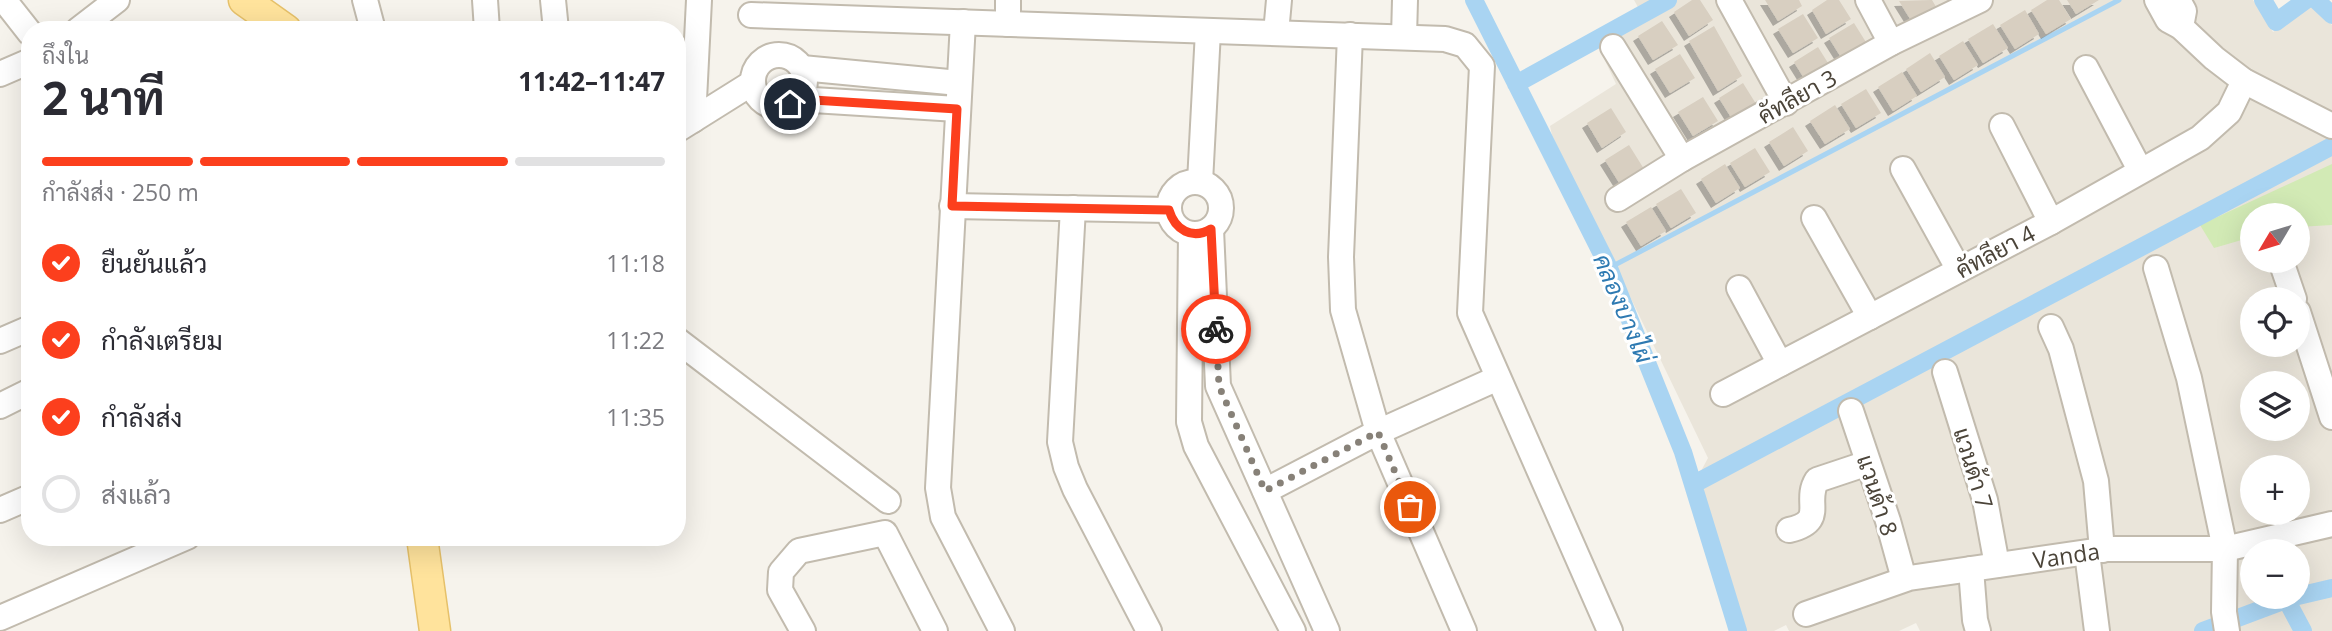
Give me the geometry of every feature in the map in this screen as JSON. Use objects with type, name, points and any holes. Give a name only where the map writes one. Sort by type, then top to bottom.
[{"type":"main road","points":[[244,0],[273,21]]},
{"type":"main road","points":[[423,546],[435,631]]},
{"type":"street","points":[[4,0],[21,22]]},
{"type":"street","points":[[90,21],[117,0]]},
{"type":"street","points":[[365,0],[371,21]]},
{"type":"street","points":[[485,0],[487,21]]},
{"type":"street","points":[[553,0],[555,21]]},
{"type":"street","points":[[686,116],[699,0]]},
{"type":"street","points":[[1276,33],[1279,0]]},
{"type":"street","points":[[1404,37],[1405,0]]},
{"type":"street","points":[[1729,0],[1786,103]]},
{"type":"street","points":[[1868,0],[1891,43]]},
{"type":"street","name":"คัทลียา 3","points":[[1618,199],[1682,159],[1891,43],[1980,0]]},
{"type":"street","points":[[751,17],[880,10],[963,22],[1008,12],[1208,31],[1445,39],[1465,45],[1482,66],[1470,313],[1610,631]]},
{"type":"street","points":[[2174,12],[2214,58],[2244,81],[2329,123]]},
{"type":"street","points":[[963,22],[938,488],[943,517],[1002,631]]},
{"type":"street","points":[[1199,182],[1208,31]]},
{"type":"street","points":[[1350,35],[1341,257],[1343,310],[1378,432],[1464,631]]},
{"type":"street","points":[[1613,47],[1682,159]]},
{"type":"street","points":[[802,68],[805,85],[797,99],[790,104],[774,107],[759,99],[752,83],[757,66],[771,55],[789,56],[802,68],[959,83]]},
{"type":"street","points":[[0,74],[21,65]]},
{"type":"street","points":[[2086,68],[2140,170]]},
{"type":"street","name":"คัทลียา 4","points":[[1723,394],[2051,222],[2200,138],[2229,113],[2244,81]]},
{"type":"street","points":[[686,124],[752,83]]},
{"type":"street","points":[[797,99],[957,109]]},
{"type":"street","points":[[2002,126],[2051,222]]},
{"type":"street","points":[[1903,169],[1959,270]]},
{"type":"street","points":[[1201,232],[1176,226],[1169,210],[1173,195],[1184,184],[1199,182],[1214,190],[1219,198],[1220,215],[1201,232],[1189,422],[1196,446],[1293,631]]},
{"type":"street","points":[[952,206],[1169,210]]},
{"type":"street","points":[[1073,208],[1060,442],[1075,489],[1149,631]]},
{"type":"street","points":[[1814,218],[1870,317]]},
{"type":"street","points":[[1201,232],[1219,386],[1327,631]]},
{"type":"street","points":[[2157,268],[2189,378],[2225,549],[2225,622]]},
{"type":"street","points":[[1739,288],[1780,364]]},
{"type":"street","points":[[2051,327],[2061,349],[2096,481],[2094,552],[2097,631]]},
{"type":"street","points":[[0,341],[21,332]]},
{"type":"street","points":[[686,347],[888,501]]},
{"type":"street","points":[[2310,349],[2332,416]]},
{"type":"street","name":"แวนด้า 7","points":[[1945,372],[1985,500],[1997,565]]},
{"type":"street","points":[[1265,491],[1378,432],[1498,378]]},
{"type":"street","points":[[0,406],[21,396]]},
{"type":"street","name":"แวนด้า 8","points":[[1852,411],[1888,521],[1903,579]]},
{"type":"street","points":[[1789,530],[1804,527],[1812,517],[1813,489],[1817,480],[1868,463]]},
{"type":"street","points":[[0,510],[21,500]]},
{"type":"street","name":"Vanda","points":[[1806,614],[1903,579],[2094,552],[2225,549],[2332,524]]},
{"type":"street","points":[[803,631],[780,590],[781,572],[799,551],[885,533],[935,631]]},
{"type":"street","points":[[0,618],[166,546]]},
{"type":"street","points":[[1971,569],[1978,631]]},
{"type":"shaded area","points":[[1634,0],[2253,0],[2273,32],[2310,5],[2332,25],[2332,631],[1920,631],[1916,623],[1899,631],[1789,631],[1786,625],[1774,631],[1743,631],[1694,484],[1708,458],[1552,135],[1550,126],[1616,84],[1592,33],[1639,9]]},
{"type":"green space","points":[[2332,164],[2332,225],[2310,226],[2310,203],[2248,203]]},
{"type":"green space","points":[[2240,207],[2240,240],[2214,248],[2200,225]]},
{"type":"building","points":[[1692,0],[1700,0],[1713,20],[1689,36],[1674,12]]},
{"type":"building","points":[[1765,0],[1799,0],[1802,6],[1778,21]]},
{"type":"building","points":[[1827,0],[1839,0],[1851,19],[1826,34],[1812,10]]},
{"type":"building","points":[[1932,0],[1938,10],[1914,25],[1899,1]]},
{"type":"building","points":[[2047,0],[2059,0],[2071,19],[2046,34],[2031,10]]},
{"type":"building","points":[[2067,0],[2099,0],[2076,14]]},
{"type":"building","points":[[2025,10],[2039,34],[2015,49],[2000,25]]},
{"type":"building","points":[[1803,14],[1818,38],[1793,53],[1778,29]]},
{"type":"building","points":[[1662,21],[1678,45],[1653,60],[1638,36]]},
{"type":"building","points":[[1854,23],[1869,47],[1844,62],[1829,38]]},
{"type":"building","points":[[1993,24],[2008,48],[1983,63],[1968,39]]},
{"type":"building","points":[[1714,26],[1742,76],[1718,91],[1689,41]]},
{"type":"building","points":[[1963,41],[1978,65],[1954,80],[1939,56]]},
{"type":"building","points":[[1818,47],[1833,71],[1809,86],[1794,62]]},
{"type":"building","points":[[1930,53],[1945,77],[1921,92],[1906,69]]},
{"type":"building","points":[[1680,54],[1695,78],[1670,93],[1655,69]]},
{"type":"building","points":[[1902,72],[1917,96],[1893,111],[1878,87]]},
{"type":"building","points":[[1743,83],[1758,107],[1734,122],[1719,98]]},
{"type":"building","points":[[1866,89],[1881,113],[1856,128],[1841,104]]},
{"type":"building","points":[[1703,97],[1718,121],[1693,136],[1678,112]]},
{"type":"building","points":[[1835,105],[1850,129],[1825,144],[1810,121]]},
{"type":"building","points":[[1611,108],[1626,132],[1602,148],[1587,123]]},
{"type":"building","points":[[1793,127],[1808,151],[1784,166],[1769,142]]},
{"type":"building","points":[[1629,145],[1644,169],[1620,184],[1605,160]]},
{"type":"building","points":[[1755,148],[1770,172],[1745,187],[1730,163]]},
{"type":"building","points":[[1725,164],[1740,188],[1716,203],[1701,179]]},
{"type":"building","points":[[1681,189],[1696,213],[1671,228],[1656,204]]},
{"type":"building","points":[[1651,207],[1666,231],[1641,246],[1626,222]]},
{"type":"waterway","name":"คลองบางไผ่","points":[[1474,0],[1609,268],[1683,452],[1738,631]]},
{"type":"waterway","points":[[1516,84],[1668,0]]},
{"type":"waterway","points":[[1609,268],[2119,0]]},
{"type":"waterway","points":[[2263,0],[2276,22],[2306,0]]},
{"type":"waterway","points":[[2316,0],[2332,15]]},
{"type":"waterway","points":[[1694,484],[2332,146]]},
{"type":"waterway","points":[[2310,593],[2332,588]]},
{"type":"waterway","points":[[2203,631],[2262,609]]},
{"type":"waterway","points":[[2291,609],[2303,631]]},
{"type":"way so far","points":[[1216,329],[1219,386],[1265,491],[1378,432],[1410,507]]},
{"type":"route","points":[[790,104],[797,99],[957,109],[952,206],[1169,210],[1176,226],[1183,231],[1198,234],[1211,229],[1216,329]]}]
